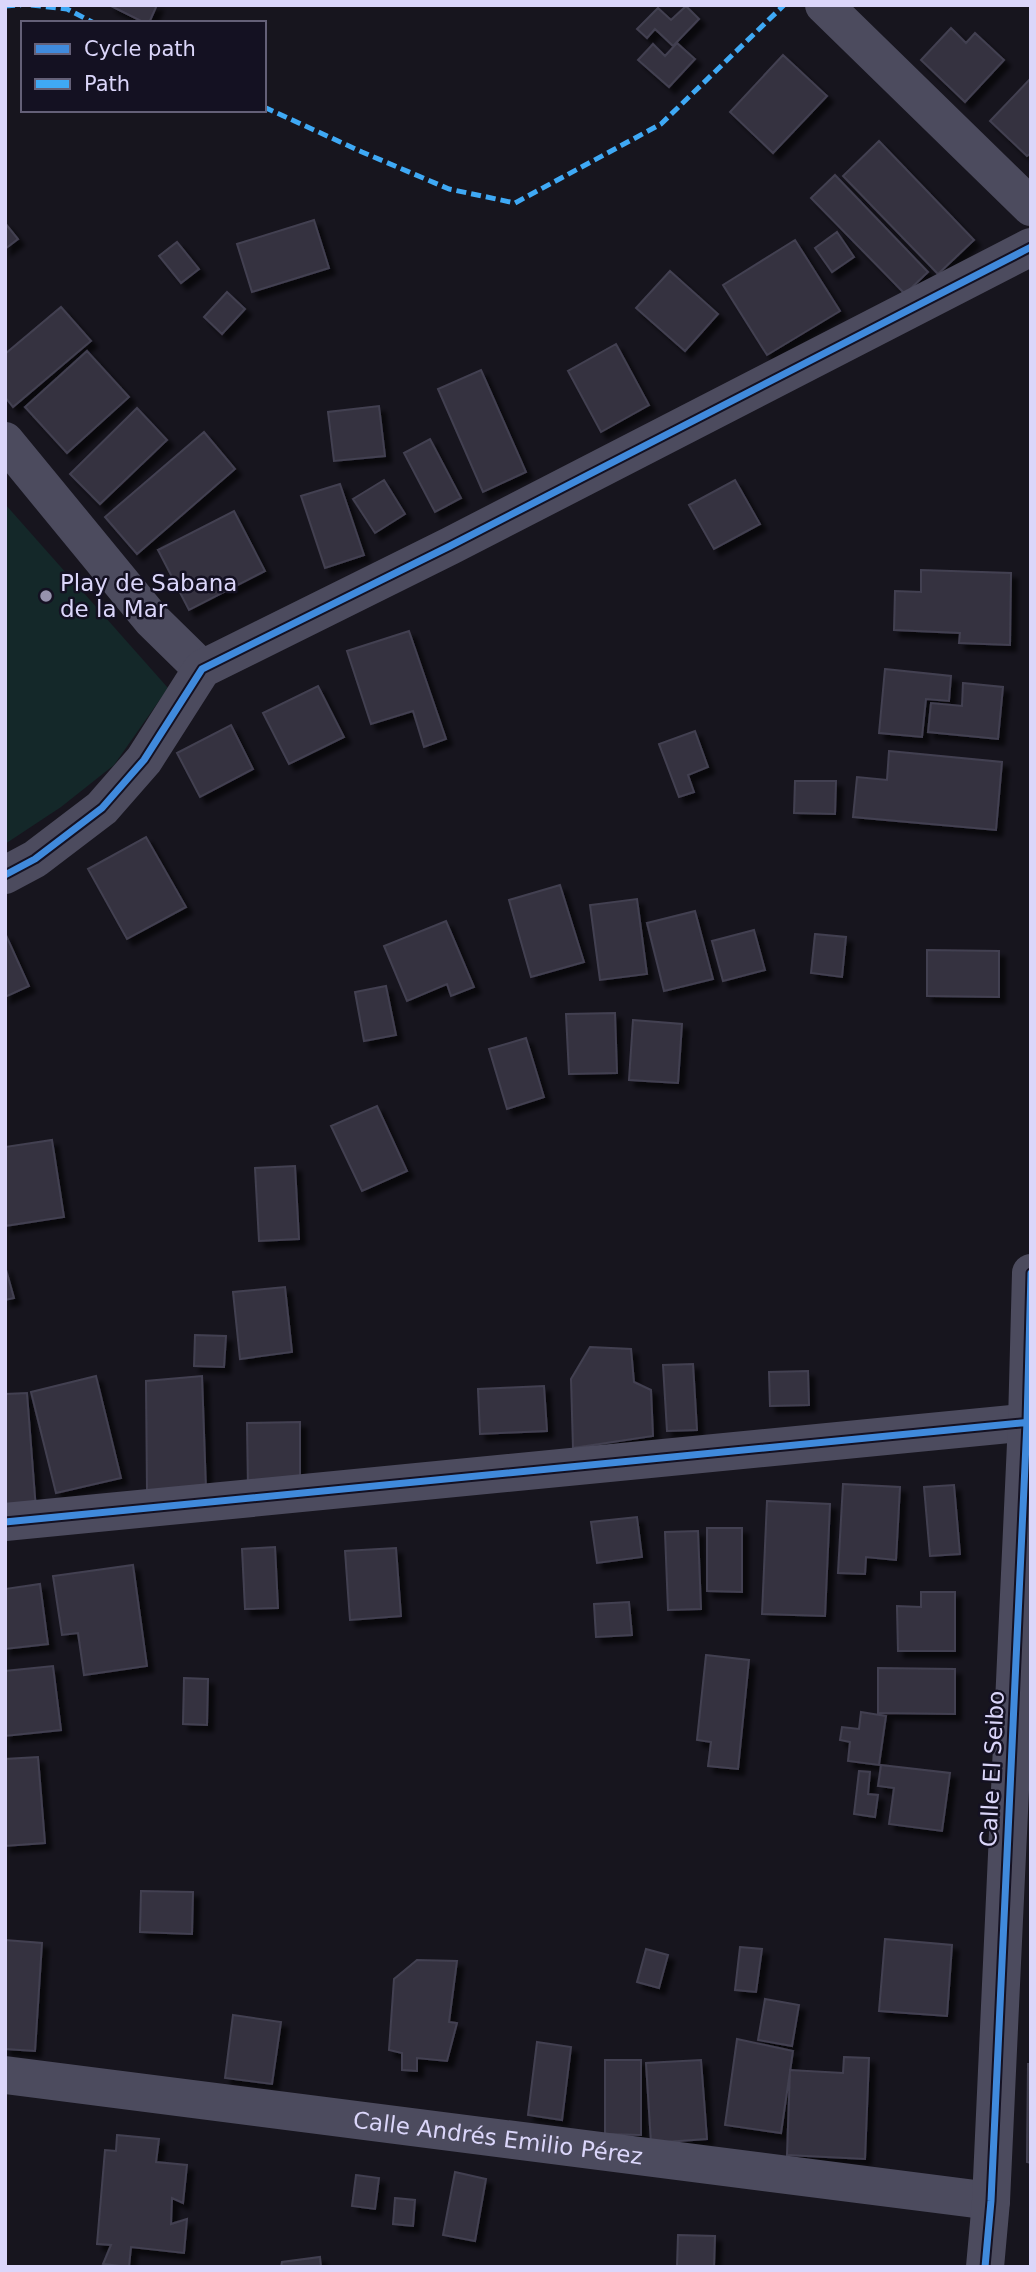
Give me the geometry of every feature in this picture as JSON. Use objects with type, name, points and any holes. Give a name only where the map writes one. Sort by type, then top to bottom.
[{"type":"street","points":[[824,5],[1031,207]]},
{"type":"street","points":[[5,874],[35,859],[102,808],[144,760],[202,668],[450,546],[1031,247]]},
{"type":"street","points":[[5,442],[152,620],[202,668]]},
{"type":"street","name":"Calle El Seibo","points":[[985,2267],[992,2202],[1029,1422],[1031,1273]]},
{"type":"street","points":[[5,1522],[1029,1422]]},
{"type":"street","name":"Calle Andrés Emilio Pérez","points":[[5,2075],[992,2202]]},
{"type":"green space","name":"Play de Sabana de la Mar","points":[[5,504],[168,688],[114,765],[61,807],[5,844]]},
{"type":"building","points":[[109,5],[157,5],[150,21],[141,21]]},
{"type":"building","points":[[686,6],[699,19],[673,46],[655,29],[647,38],[637,29],[658,8],[671,20]]},
{"type":"building","points":[[951,28],[966,43],[975,33],[1004,60],[965,102],[921,60]]},
{"type":"building","points":[[677,43],[695,59],[669,87],[638,60],[653,44],[665,56]]},
{"type":"building","points":[[783,55],[827,96],[773,153],[730,112]]},
{"type":"building","points":[[1031,78],[1031,153],[1027,156],[990,121]]},
{"type":"building","points":[[879,141],[974,240],[938,274],[843,176]]},
{"type":"building","points":[[835,175],[928,272],[905,294],[811,198]]},
{"type":"building","points":[[314,220],[329,268],[252,292],[237,244]]},
{"type":"building","points":[[5,223],[18,239],[5,249]]},
{"type":"building","points":[[837,232],[854,257],[832,272],[815,248]]},
{"type":"building","points":[[795,240],[840,311],[767,355],[723,285]]},
{"type":"building","points":[[177,242],[199,269],[181,283],[159,256]]},
{"type":"building","points":[[670,271],[718,314],[685,351],[636,308]]},
{"type":"building","points":[[227,292],[245,309],[222,334],[204,317]]},
{"type":"building","points":[[61,307],[91,341],[13,407],[5,397],[5,354]]},
{"type":"building","points":[[616,344],[649,405],[601,432],[568,371]]},
{"type":"building","points":[[87,351],[129,397],[67,453],[25,407]]},
{"type":"building","points":[[481,370],[526,472],[483,492],[438,389]]},
{"type":"building","points":[[379,406],[385,456],[334,461],[328,412]]},
{"type":"building","points":[[137,408],[167,440],[100,504],[70,474]]},
{"type":"building","points":[[204,432],[235,469],[137,554],[105,517]]},
{"type":"building","points":[[430,439],[461,498],[435,512],[404,453]]},
{"type":"building","points":[[384,480],[405,514],[375,533],[353,499]]},
{"type":"building","points":[[735,480],[760,524],[714,549],[689,505]]},
{"type":"building","points":[[340,484],[364,555],[325,568],[301,496]]},
{"type":"building","points":[[234,511],[265,571],[189,610],[158,550]]},
{"type":"building","points":[[921,570],[1011,573],[1010,645],[959,643],[960,633],[894,630],[895,591],[921,592]]},
{"type":"building","points":[[409,631],[446,739],[424,747],[413,711],[371,724],[347,651]]},
{"type":"building","points":[[885,669],[951,676],[949,701],[926,699],[922,737],[879,733]]},
{"type":"building","points":[[963,683],[1003,687],[998,739],[928,732],[931,703],[962,706]]},
{"type":"building","points":[[318,686],[344,737],[289,764],[263,713]]},
{"type":"building","points":[[231,725],[253,769],[200,797],[177,753]]},
{"type":"building","points":[[695,731],[708,767],[688,775],[694,792],[679,797],[659,744]]},
{"type":"building","points":[[889,751],[1002,762],[996,830],[853,817],[857,777],[887,780]]},
{"type":"building","points":[[795,781],[836,781],[835,814],[794,813]]},
{"type":"building","points":[[146,837],[186,907],[127,939],[88,869]]},
{"type":"building","points":[[560,885],[584,962],[531,977],[509,900]]},
{"type":"building","points":[[637,899],[647,974],[600,980],[590,905]]},
{"type":"building","points":[[695,911],[713,979],[664,991],[647,923]]},
{"type":"building","points":[[446,921],[474,987],[451,996],[447,984],[407,1001],[384,946]]},
{"type":"building","points":[[754,930],[765,970],[723,981],[712,941]]},
{"type":"building","points":[[5,933],[29,986],[5,997]]},
{"type":"building","points":[[815,934],[846,937],[842,977],[811,973]]},
{"type":"building","points":[[927,950],[999,951],[999,997],[927,996]]},
{"type":"building","points":[[386,986],[396,1035],[364,1041],[355,992]]},
{"type":"building","points":[[615,1013],[617,1073],[569,1074],[566,1014]]},
{"type":"building","points":[[633,1020],[682,1024],[678,1083],[629,1080]]},
{"type":"building","points":[[526,1038],[544,1097],[507,1109],[489,1049]]},
{"type":"building","points":[[377,1106],[407,1171],[362,1191],[331,1126]]},
{"type":"building","points":[[52,1140],[64,1217],[5,1226],[5,1147]]},
{"type":"building","points":[[295,1166],[299,1239],[259,1241],[255,1168]]},
{"type":"building","points":[[5,1266],[14,1298],[5,1300]]},
{"type":"building","points":[[285,1287],[292,1352],[240,1359],[233,1292]]},
{"type":"building","points":[[195,1335],[226,1336],[224,1367],[194,1366]]},
{"type":"building","points":[[590,1347],[631,1349],[634,1382],[651,1390],[653,1436],[573,1448],[571,1379]]},
{"type":"building","points":[[693,1364],[697,1430],[667,1431],[663,1365]]},
{"type":"building","points":[[808,1371],[809,1405],[770,1406],[769,1372]]},
{"type":"building","points":[[96,1376],[121,1478],[56,1493],[31,1392]]},
{"type":"building","points":[[202,1376],[206,1490],[147,1491],[146,1381]]},
{"type":"building","points":[[544,1386],[547,1431],[480,1434],[478,1389]]},
{"type":"building","points":[[27,1393],[36,1510],[5,1512],[5,1394]]},
{"type":"building","points":[[300,1422],[300,1489],[248,1489],[247,1423]]},
{"type":"building","points":[[843,1484],[900,1487],[896,1560],[866,1557],[865,1574],[838,1573]]},
{"type":"building","points":[[954,1485],[960,1554],[930,1556],[924,1487]]},
{"type":"building","points":[[767,1501],[830,1504],[825,1616],[762,1614]]},
{"type":"building","points":[[637,1517],[642,1557],[597,1563],[591,1522]]},
{"type":"building","points":[[707,1528],[742,1528],[742,1592],[707,1591]]},
{"type":"building","points":[[698,1531],[701,1609],[668,1610],[665,1532]]},
{"type":"building","points":[[275,1547],[278,1608],[245,1609],[242,1549]]},
{"type":"building","points":[[396,1548],[401,1616],[350,1620],[345,1551]]},
{"type":"building","points":[[133,1565],[147,1666],[84,1675],[78,1633],[62,1635],[53,1576]]},
{"type":"building","points":[[40,1584],[48,1644],[5,1649],[5,1589]]},
{"type":"building","points":[[921,1592],[955,1592],[955,1651],[898,1651],[897,1606],[921,1607]]},
{"type":"building","points":[[629,1602],[632,1635],[596,1637],[594,1604]]},
{"type":"building","points":[[706,1655],[749,1660],[738,1769],[708,1766],[711,1742],[697,1740]]},
{"type":"building","points":[[53,1666],[61,1730],[5,1736],[5,1671]]},
{"type":"building","points":[[878,1668],[955,1669],[955,1714],[878,1713]]},
{"type":"building","points":[[184,1678],[208,1679],[207,1725],[183,1724]]},
{"type":"building","points":[[861,1712],[886,1716],[879,1765],[848,1761],[850,1742],[840,1740],[842,1727],[859,1729]]},
{"type":"building","points":[[38,1757],[45,1843],[5,1846],[5,1759]]},
{"type":"building","points":[[881,1765],[950,1773],[942,1831],[889,1824],[894,1788],[878,1786]]},
{"type":"building","points":[[859,1771],[870,1772],[868,1794],[878,1795],[875,1817],[854,1814]]},
{"type":"building","points":[[141,1891],[193,1892],[192,1934],[140,1932]]},
{"type":"building","points":[[885,1939],[952,1945],[947,2016],[879,2011]]},
{"type":"building","points":[[5,1940],[42,1943],[35,2051],[5,2049]]},
{"type":"building","points":[[740,1947],[762,1949],[756,1992],[735,1990]]},
{"type":"building","points":[[646,1949],[668,1955],[659,1988],[637,1982]]},
{"type":"building","points":[[417,1960],[457,1961],[449,2022],[457,2023],[447,2061],[417,2058],[417,2071],[402,2070],[402,2053],[389,2050],[394,1979]]},
{"type":"building","points":[[765,1999],[799,2005],[792,2046],[758,2040]]},
{"type":"building","points":[[233,2015],[281,2022],[272,2084],[225,2078]]},
{"type":"building","points":[[737,2039],[793,2051],[781,2133],[725,2125]]},
{"type":"building","points":[[537,2042],[571,2047],[562,2120],[528,2115]]},
{"type":"building","points":[[844,2057],[869,2058],[865,2159],[787,2155],[790,2070],[843,2073]]},
{"type":"building","points":[[605,2060],[641,2060],[641,2135],[605,2134]]},
{"type":"building","points":[[701,2060],[707,2139],[651,2143],[646,2063]]},
{"type":"building","points":[[1028,2064],[1031,2064],[1031,2163],[1027,2162]]},
{"type":"building","points":[[117,2135],[159,2139],[156,2162],[187,2165],[183,2203],[172,2198],[171,2224],[187,2219],[184,2253],[131,2247],[129,2267],[103,2264],[111,2245],[97,2244],[105,2150],[116,2151]]},
{"type":"building","points":[[455,2172],[486,2179],[475,2241],[443,2235]]},
{"type":"building","points":[[356,2175],[379,2178],[375,2209],[352,2206]]},
{"type":"building","points":[[395,2198],[415,2200],[413,2226],[393,2224]]},
{"type":"building","points":[[678,2235],[715,2236],[714,2267],[677,2267]]},
{"type":"building","points":[[320,2257],[321,2267],[281,2267],[282,2262]]},
{"type":"marked path","points":[[5,6],[21,5]]},
{"type":"marked path","points":[[31,5],[67,9],[90,21]]},
{"type":"marked path","points":[[266,108],[449,189],[515,203],[661,124],[784,5]]},
{"type":"cycle path","points":[[5,875],[35,859],[102,808],[144,760],[202,669],[450,546],[1031,247]]},
{"type":"cycle path","points":[[985,2267],[991,2201],[1027,1422],[1031,1273]]},
{"type":"cycle path","points":[[5,1522],[1031,1422]]},
{"type":"place","name":"Play de Sabana de la Mar","points":[[46,596]]}]
